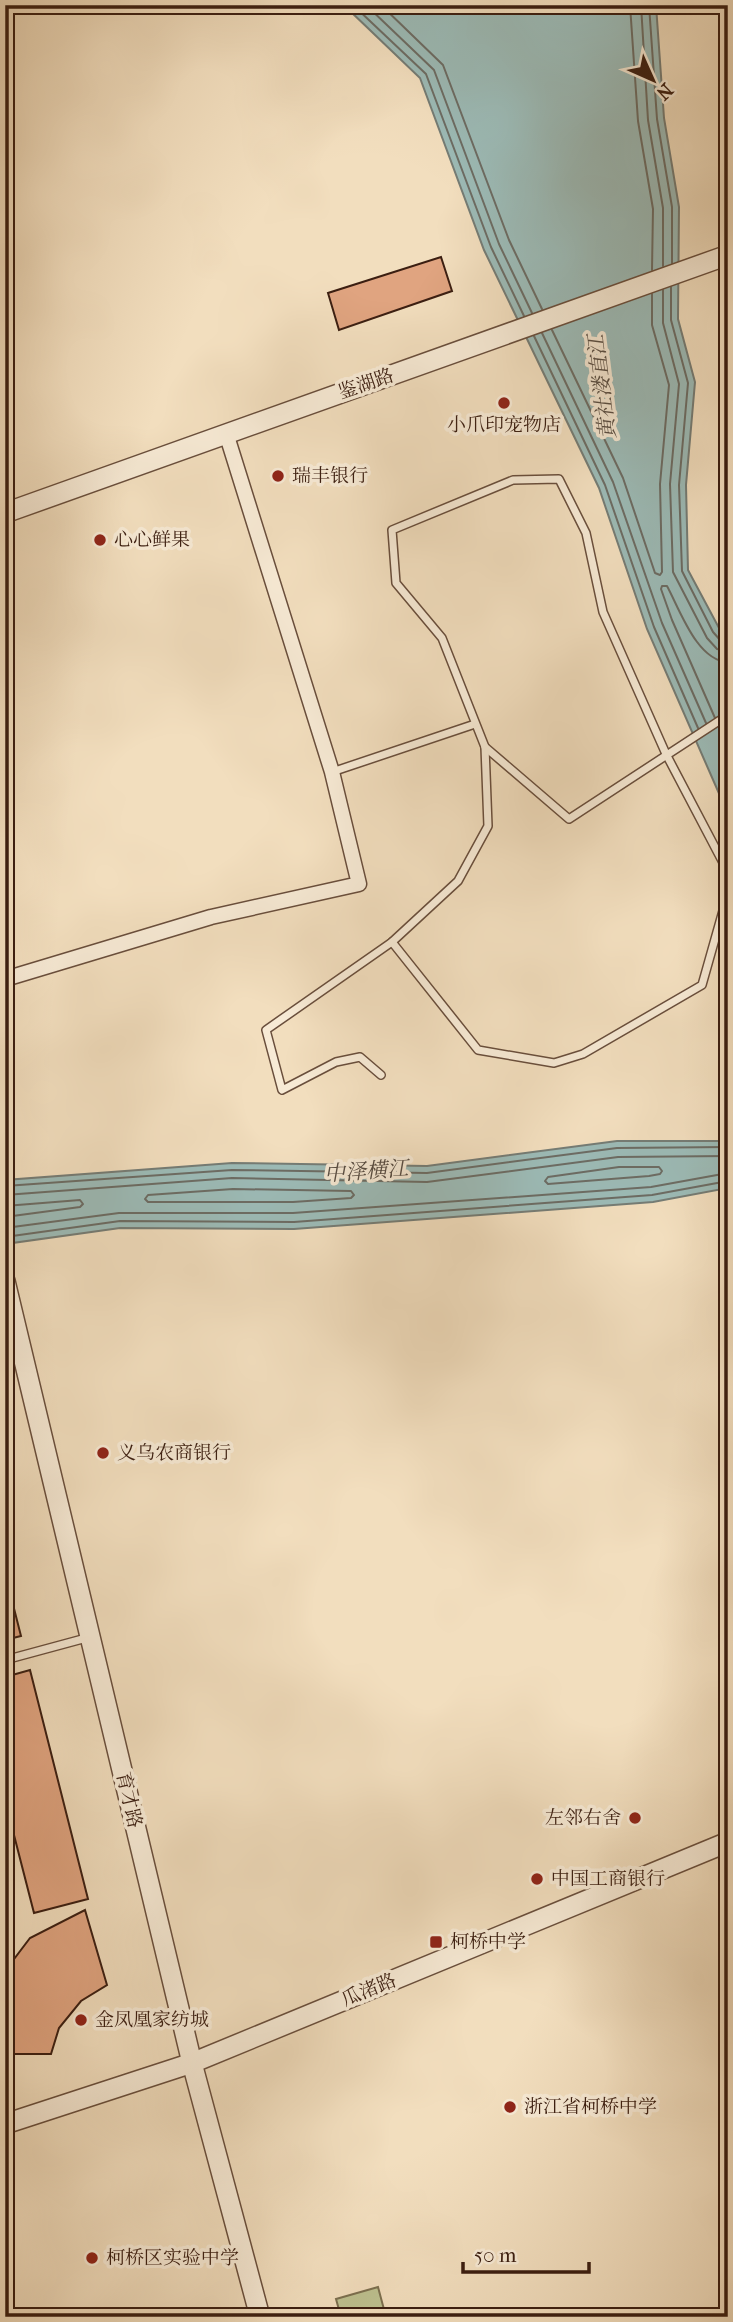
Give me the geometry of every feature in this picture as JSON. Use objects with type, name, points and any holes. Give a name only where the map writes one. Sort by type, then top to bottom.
[{"type":"street","name":"鉴湖路","points":[[5,513],[728,255]]},
{"type":"street","points":[[5,979],[211,917],[359,884],[332,772],[226,433]]},
{"type":"street","name":"育才路","points":[[5,1281],[192,2063],[260,2317]]},
{"type":"street","name":"瓜渚路","points":[[5,2124],[192,2063],[728,1842]]},
{"type":"lane","points":[[381,1075],[360,1057],[336,1062],[282,1090],[266,1030],[392,942],[458,881],[488,826],[485,747],[442,638],[396,583],[393,530],[513,480],[559,479],[586,533],[603,612],[666,754],[728,872]]},
{"type":"lane","points":[[485,747],[569,819],[728,715]]},
{"type":"lane","points":[[332,772],[475,724]]},
{"type":"lane","points":[[392,942],[478,1050],[554,1063],[583,1054],[702,985],[728,892]]},
{"type":"lane","points":[[5,1660],[90,1637]]},
{"type":"green space","points":[[378,2287],[386,2317],[341,2317],[336,2299]]},
{"type":"water","name":"黄社溇直江","points":[[329,5],[656,5],[664,118],[679,207],[678,319],[695,382],[686,485],[688,570],[719,628],[728,639],[728,814],[647,629],[599,488],[484,250],[420,78],[350,11]]},
{"type":"water","name":"中泽横江","points":[[617,1141],[728,1141],[728,1188],[653,1202],[294,1229],[120,1228],[5,1244],[5,1180],[232,1163],[427,1166]]},
{"type":"building","points":[[441,257],[452,291],[339,330],[328,293]]},
{"type":"building","points":[[5,1573],[21,1636],[5,1640]]},
{"type":"building","points":[[30,1670],[88,1899],[34,1913],[5,1800],[5,1677]]},
{"type":"building","points":[[85,1910],[107,1985],[81,2001],[59,2028],[51,2054],[5,2054],[5,1971],[30,1938]]},
{"type":"place","name":"小爪印宠物店","points":[[504,403]]},
{"type":"place","name":"瑞丰银行","points":[[278,476]]},
{"type":"place","name":"心心鲜果","points":[[100,540]]},
{"type":"place","name":"义乌农商银行","points":[[103,1453]]},
{"type":"place","name":"左邻右舍","points":[[635,1818]]},
{"type":"place","name":"中国工商银行","points":[[537,1879]]},
{"type":"place","name":"柯桥中学","points":[[436,1942]]},
{"type":"place","name":"金凤凰家纺城","points":[[81,2020]]},
{"type":"place","name":"浙江省柯桥中学","points":[[510,2107]]},
{"type":"place","name":"柯桥区实验中学","points":[[92,2258]]}]
